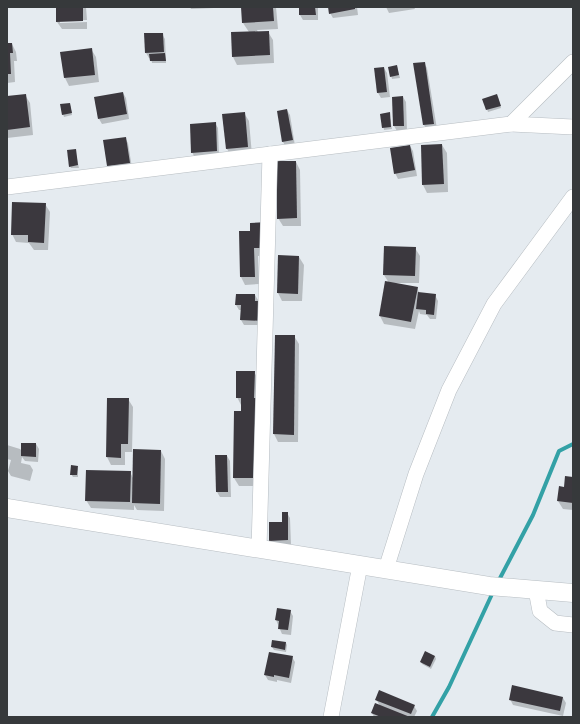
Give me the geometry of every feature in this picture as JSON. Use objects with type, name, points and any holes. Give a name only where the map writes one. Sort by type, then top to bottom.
[{"type":"street","points":[[511,124],[573,62]]},
{"type":"street","points":[[7,187],[511,124],[573,127]]},
{"type":"street","points":[[259,549],[270,154]]},
{"type":"street","points":[[386,569],[416,474],[449,390],[494,304],[573,197]]},
{"type":"street","points":[[7,508],[496,587],[573,593]]},
{"type":"street","points":[[331,717],[360,565]]},
{"type":"street","points":[[536,590],[540,611],[555,623],[573,625]]},
{"type":"building","points":[[56,7],[83,7],[83,21],[56,22]]},
{"type":"building","points":[[241,7],[273,7],[274,21],[242,23]]},
{"type":"building","points":[[299,7],[315,7],[316,15],[299,15]]},
{"type":"building","points":[[328,7],[355,7],[355,9],[329,14]]},
{"type":"building","points":[[269,31],[270,55],[232,57],[231,32]]},
{"type":"building","points":[[144,33],[163,33],[164,52],[145,53]]},
{"type":"building","points":[[7,43],[12,43],[13,53],[10,53],[11,74],[7,74]]},
{"type":"building","points":[[92,48],[95,75],[64,78],[60,52]]},
{"type":"building","points":[[165,53],[166,61],[150,61],[149,54]]},
{"type":"building","points":[[425,62],[434,124],[423,125],[413,63]]},
{"type":"building","points":[[397,65],[399,75],[390,77],[388,67]]},
{"type":"building","points":[[384,67],[387,92],[377,93],[374,68]]},
{"type":"building","points":[[123,92],[127,114],[98,119],[94,97]]},
{"type":"building","points":[[26,94],[30,127],[7,130],[7,96]]},
{"type":"building","points":[[497,94],[501,106],[486,110],[482,99]]},
{"type":"building","points":[[403,96],[404,126],[393,126],[392,97]]},
{"type":"building","points":[[70,103],[72,113],[62,115],[60,104]]},
{"type":"building","points":[[287,109],[293,140],[282,142],[277,111]]},
{"type":"building","points":[[245,112],[248,147],[226,149],[222,114]]},
{"type":"building","points":[[390,112],[391,127],[382,128],[380,114]]},
{"type":"building","points":[[216,122],[217,151],[191,153],[190,124]]},
{"type":"building","points":[[126,137],[130,163],[107,166],[103,140]]},
{"type":"building","points":[[442,144],[444,184],[422,185],[421,145]]},
{"type":"building","points":[[410,145],[415,170],[394,174],[390,148]]},
{"type":"building","points":[[76,149],[78,165],[69,167],[67,150]]},
{"type":"building","points":[[277,161],[296,161],[297,218],[277,219]]},
{"type":"building","points":[[12,202],[46,203],[44,243],[28,242],[28,235],[11,235]]},
{"type":"building","points":[[268,222],[269,248],[254,248],[255,277],[240,277],[239,231],[250,231],[250,223]]},
{"type":"building","points":[[384,246],[416,247],[415,276],[383,275]]},
{"type":"building","points":[[278,255],[299,256],[298,294],[277,293]]},
{"type":"building","points":[[385,281],[418,287],[411,322],[379,316]]},
{"type":"building","points":[[418,292],[436,294],[434,315],[426,314],[426,310],[416,309]]},
{"type":"building","points":[[236,294],[255,294],[255,301],[263,301],[263,321],[240,320],[241,305],[235,305]]},
{"type":"building","points":[[275,335],[295,335],[294,435],[273,434]]},
{"type":"building","points":[[236,371],[255,371],[254,398],[260,398],[254,478],[233,478],[234,411],[241,411],[241,398],[236,398]]},
{"type":"building","points":[[107,398],[129,398],[128,444],[121,444],[121,458],[106,457]]},
{"type":"building","points":[[21,443],[36,443],[36,457],[21,456]]},
{"type":"building","points":[[133,449],[161,450],[160,504],[132,503]]},
{"type":"building","points":[[215,455],[227,455],[228,492],[216,492]]},
{"type":"building","points":[[71,465],[78,466],[77,475],[70,475]]},
{"type":"building","points":[[86,470],[131,471],[130,502],[85,501]]},
{"type":"building","points":[[565,476],[573,477],[573,503],[557,501],[559,486],[564,487]]},
{"type":"building","points":[[282,512],[288,512],[288,540],[269,541],[269,522],[282,522]]},
{"type":"building","points":[[277,608],[291,610],[288,630],[278,629],[279,621],[275,620]]},
{"type":"building","points":[[272,640],[286,642],[285,650],[271,647]]},
{"type":"building","points":[[425,651],[435,656],[430,667],[420,662]]},
{"type":"building","points":[[269,652],[293,656],[289,678],[264,675]]},
{"type":"building","points":[[512,685],[563,697],[560,711],[509,700]]},
{"type":"building","points":[[379,690],[415,705],[411,714],[375,700]]},
{"type":"building","points":[[375,703],[410,717],[381,717],[371,713]]},
{"type":"waterway","points":[[498,582],[533,515],[559,451],[573,444]]},
{"type":"waterway","points":[[432,717],[449,687],[493,592]]}]
